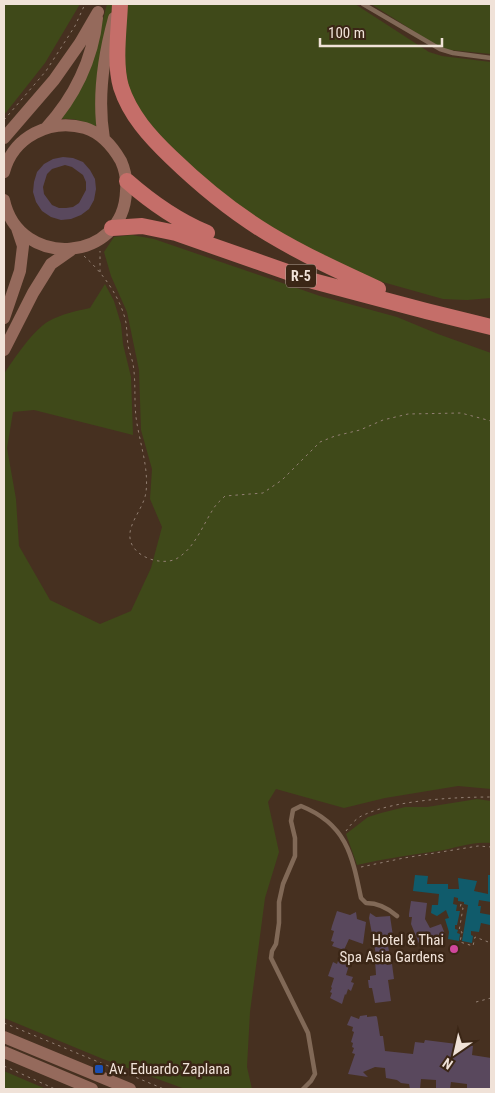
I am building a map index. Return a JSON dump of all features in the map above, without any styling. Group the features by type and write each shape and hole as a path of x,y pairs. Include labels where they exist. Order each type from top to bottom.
{"highway":[{"path":"119,4 118,72 121,88 137,120 150,136 213,195 250,222 306,254 378,289"},
{"path":"127,182 157,206 181,221 201,230 301,267 428,303 491,317"},
{"name":"R-5","path":"106,233 142,226 176,233 313,280 491,327"}],"main road":[{"path":"104,139 100,118 100,88 104,61 119,4"},
{"path":"46,128 68,101 82,75 96,32 99,8"},
{"path":"4,138 54,80 80,43 99,8"},
{"path":"4,172 13,151 27,137 46,128 66,125 86,129 104,139 115,151 123,166 127,182 126,198 121,214 106,233 87,246 74,249 51,248 32,241 17,228"},
{"path":"4,200 6,210 17,228 23,246 20,271 4,318"},
{"path":"4,350 33,293 51,264 74,249"},
{"path":"4,1037 130,1089"},
{"path":"4,1052 92,1089"}],"lane":[{"path":"363,4 440,49 453,53 491,58"},
{"path":"303,1089 315,1074 308,1033 271,958 272,950 276,944 279,902 283,884 295,856 295,838 291,821 293,810 301,806 316,812 342,836 354,868 361,898 366,903 375,903 389,909 397,916"}],"path":[{"path":"4,120 46,71 75,26 85,4"},
{"path":"100,273 106,233"},
{"path":"74,249 92,262 114,292 121,308 133,364 136,416 145,468 146,492 143,506 133,521 130,538 137,552 155,561 175,560 189,549 214,508 224,496 263,493 282,480 320,442 360,430 383,420 408,414 461,413 491,421"},
{"path":"342,836 353,822 365,814 399,804 491,797"},
{"path":"354,868 478,846 491,847"},
{"path":"461,904 460,908 463,908 460,942 473,946 475,937 491,943"},
{"path":"476,1002 491,998"},
{"path":"4,1023 164,1089"},
{"path":"4,1066 55,1089"}],"green space":[{"path":"4,4 80,4 45,63 4,115"},
{"path":"107,4 113,4 97,86 96,128 79,120 61,119 93,58"},
{"path":"128,4 355,4 429,52 442,56 491,62 491,298 443,299 379,281 315,255 230,202 148,127 126,86 122,44"},
{"path":"371,4 491,4 491,54 439,47"},
{"path":"132,235 154,239 320,296 397,317 491,353 491,789 458,786 385,798 344,808 276,789 268,802 279,852 265,898 250,1012 247,1067 252,1089 185,1089 103,1059 4,1018 4,374 24,345 43,325 59,316 90,308 105,284 114,301 121,324 123,344 131,377 133,435 34,410 13,412 7,448 16,499 19,546 50,600 100,624 131,611 151,568 162,527 150,499 152,469 141,430 139,370 127,312 111,276 104,252 114,237"},
{"path":"477,799 491,801 491,843 471,844 357,865 346,834 368,817 405,807 427,807"},
{"path":"4,1071 46,1089 4,1089"}],"water":[{"path":"415,875 428,876 427,884 448,884 448,889 459,889 458,878 477,881 474,891 488,894 488,875 491,875 491,902 479,900 478,906 481,906 480,913 491,915 490,925 481,923 479,932 471,931 473,936 472,943 462,941 468,905 454,897 453,904 457,905 456,911 460,911 457,925 455,925 455,929 458,930 457,933 460,934 459,941 448,939 449,932 445,919 449,918 446,910 437,916 431,913 432,905 438,905 439,894 413,891"}],"building":[{"path":"73,158 83,162 95,179 94,200 89,209 71,219 61,220 51,217 42,211 36,202 33,192 37,172 44,164 53,159","holes":["65,165 72,167 83,175 86,182 86,190 79,203 73,207 59,208 52,205 44,194 43,187 47,174 52,169"]},
{"path":"411,901 427,903 425,919 430,928 441,924 445,934 420,946 411,924 412,917 409,917"},
{"path":"337,911 350,915 356,912 357,919 366,922 363,944 349,939 344,950 332,946 334,942 331,941 334,931 331,930"},
{"path":"370,913 376,917 390,916 393,936 389,936 389,951 386,951 387,965 392,964 394,979 388,980 391,1001 375,1003 372,988 369,988 368,980 370,980 370,976 376,975 375,960 377,960 369,918"},
{"path":"339,958 350,962 346,975 353,977 351,982 354,983 351,991 348,989 345,994 342,1004 330,998 334,978 328,976 333,962 337,964"},
{"path":"367,1015 367,1017 377,1017 385,1051 413,1054 415,1042 424,1043 425,1040 473,1046 472,1055 491,1058 491,1089 467,1089 467,1084 451,1082 450,1089 436,1089 436,1080 421,1079 420,1089 410,1089 409,1084 386,1078 385,1068 375,1067 363,1072 368,1077 348,1074 355,1054 352,1053 354,1048 351,1042 354,1032 352,1031 353,1027 347,1025 351,1016 359,1019 360,1016"}],"place":[{"name":"Hotel & Thai Spa Asia Gardens","path":"454,949"},
{"name":"Av. Eduardo Zaplana","path":"99,1069"}]}
